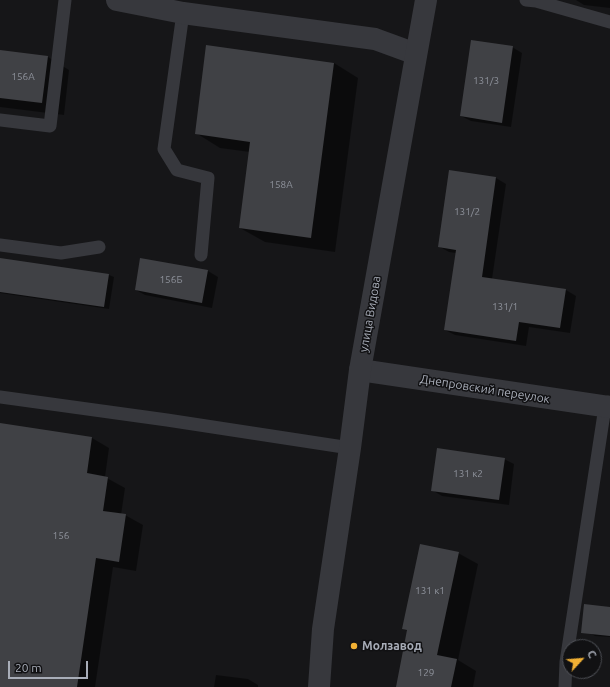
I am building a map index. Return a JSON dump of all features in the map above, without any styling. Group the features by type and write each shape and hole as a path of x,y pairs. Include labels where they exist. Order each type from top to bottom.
{"street":[{"path":"117,0 183,13 376,40 416,54"},
{"name":"улица Видова","path":"323,629 360,370 426,0"},
{"name":"Днепровский переулок","path":"360,370 608,404"},
{"path":"306,687 323,629"},
{"path":"319,687 323,629"}],"lane":[{"path":"0,120 50,126 65,0"},
{"path":"533,0 610,22"},
{"path":"183,13 164,149 177,170 208,178 201,255"},
{"path":"0,245 61,253 100,247"},
{"path":"0,397 174,421 350,448"},
{"path":"565,687 566,662 608,404"}],"building":[{"path":"471,40 513,46 502,123 460,116"},
{"path":"206,45 334,63 311,238 239,228 250,142 195,134"},
{"path":"0,50 48,56 42,103 0,98"},
{"path":"449,170 496,177 482,277 566,289 560,328 519,322 516,341 444,330 456,250 438,247"},
{"path":"0,258 109,274 104,307 0,292"},
{"path":"140,258 208,270 202,303 135,290"},
{"path":"0,423 92,437 87,473 108,477 103,511 126,514 119,562 96,558 77,687 0,687"},
{"path":"437,448 505,458 499,500 431,491"},
{"path":"420,544 459,552 437,655 457,659 451,687 396,687 407,630 402,629"},
{"path":"584,604 610,607 610,636 581,633"}],"place":[{"name":"Молзавод","path":"354,646"}]}
